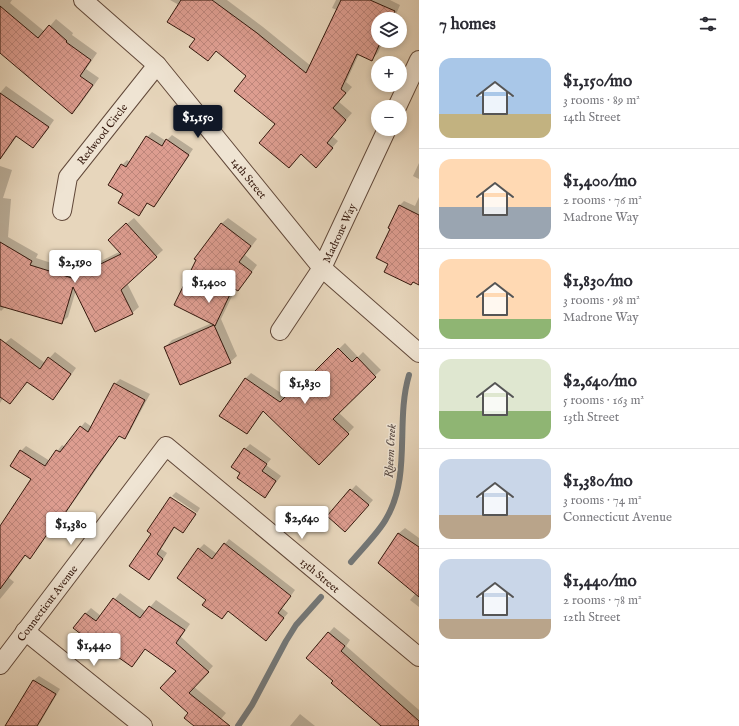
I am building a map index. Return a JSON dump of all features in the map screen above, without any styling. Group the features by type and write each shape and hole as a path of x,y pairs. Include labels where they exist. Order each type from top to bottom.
{"street":[{"name":"14th Street","path":"83,0 156,64 322,268 419,353"},
{"path":"400,100 419,60"},
{"name":"Redwood Circle","path":"62,211 68,177 156,64"},
{"name":"Madrone Way","path":"280,331 322,268 384,136"},
{"name":"Connecticut Avenue","path":"0,665 166,446"},
{"name":"13th Street","path":"166,446 419,657"},
{"path":"25,631 144,726"}],"building":[{"path":"181,0 212,0 257,33 306,73 341,0 370,0 395,11 371,12 371,48 378,48 374,56 371,56 371,61 357,54 341,89 346,93 333,108 346,120 327,143 333,148 316,168 301,154 289,168 259,143 275,124 234,91 246,76 216,51 208,61 189,47 195,39 167,22"},
{"path":"0,6 38,38 49,25 67,41 66,42 91,60 80,76 93,85 72,114 0,53"},
{"path":"0,93 49,127 33,148 16,136 0,159"},
{"path":"146,136 162,146 166,139 189,155 154,207 147,203 139,216 118,203 123,194 108,185 121,164 126,167"},
{"path":"399,205 419,215 419,285 413,282 411,285 384,272 388,264 376,258 390,229 388,228"},
{"path":"126,223 157,257 121,290 133,314 95,332 73,287 62,324 0,306 0,242 32,261 30,265 72,278 121,254 108,240"},
{"path":"221,223 251,246 239,262 252,272 238,291 233,288 215,326 174,305 196,260 194,259"},
{"path":"214,325 231,363 180,385 164,347"},
{"path":"0,339 40,369 48,357 71,374 53,400 27,382 10,404 0,397"},
{"path":"338,348 352,362 357,357 376,377 333,419 349,434 319,465 263,411 247,434 219,416 245,378 280,402 298,384 300,386"},
{"path":"114,383 145,400 125,439 119,436 61,519 62,520 52,536 48,533 30,559 25,555 0,589 0,526 31,479 10,466 20,450 45,466 56,450 60,452 80,426 88,432"},
{"path":"244,448 267,464 262,471 276,481 265,498 237,478 240,473 231,467"},
{"path":"350,489 369,505 345,532 327,516"},
{"path":"170,497 196,514 183,533 174,527 157,554 163,559 149,580 129,566 151,534 147,531"},
{"path":"398,533 419,547 419,597 378,563"},
{"path":"224,543 291,596 278,613 284,618 266,641 228,611 222,619 202,605 206,600 177,578 198,548 212,559"},
{"path":"113,598 140,618 149,606 185,630 176,643 209,672 189,693 230,726 194,726 184,718 188,713 160,688 176,671 145,649 132,667 108,650 106,653 73,628 85,613 96,621"},
{"path":"328,632 345,646 341,651 419,721 419,726 381,726 331,683 333,681 306,658"},
{"path":"33,680 56,694 37,726 5,726"}],"waterway":[{"name":"Rheem Creek","path":"351,562 383,524 394,502 399,485 403,411 409,375"},
{"name":"Rheem Creek","path":"238,726 252,705 296,625 321,597"}]}
